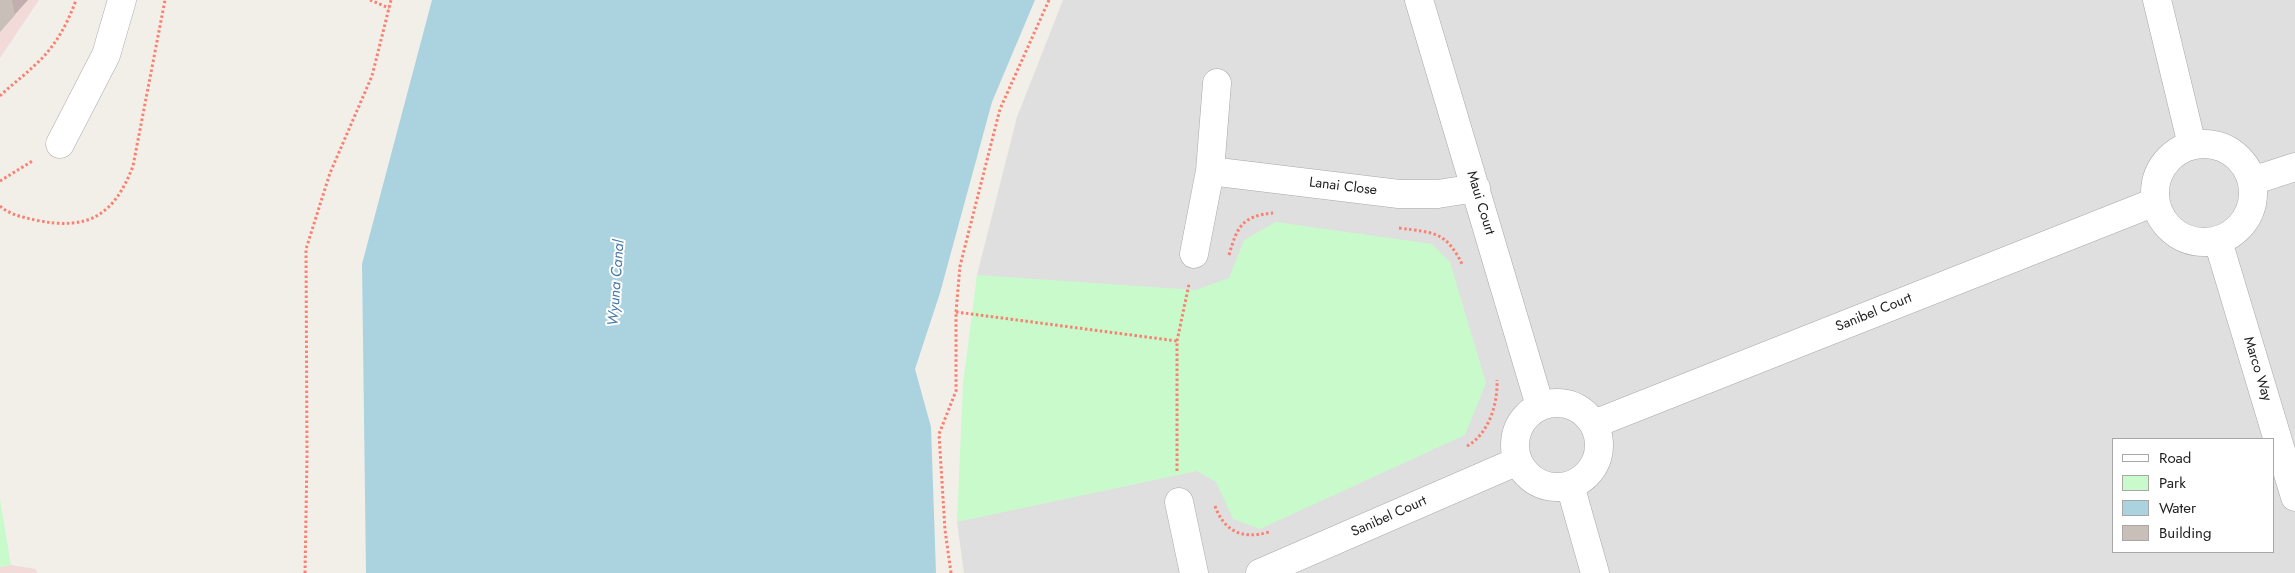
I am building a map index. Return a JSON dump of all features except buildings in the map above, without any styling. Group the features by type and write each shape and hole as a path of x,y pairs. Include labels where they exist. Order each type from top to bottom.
{"street":[{"path":"60,144 106,55 122,0"},
{"name":"Maui Court","path":"1419,0 1540,406"},
{"path":"2158,0 2192,145"},
{"path":"1194,254 1210,170 1217,83"},
{"path":"2207,144 2222,148 2236,156 2246,167 2252,181 2253,196 2250,211 2243,224 2232,234 2218,241 2202,243 2185,240 2171,231 2160,218 2155,202 2154,187 2159,173 2167,160 2178,151 2192,145 2207,144"},
{"path":"2252,181 2295,167"},
{"name":"Lanai Close","path":"1210,170 1399,194 1438,194 1476,188"},
{"name":"Sanibel Court","path":"1594,424 2155,202"},
{"name":"Marco Way","path":"2218,241 2295,497"},
{"path":"1564,403 1576,407 1594,424 1598,436 1596,460 1581,480 1570,485 1558,487 1545,485 1529,476 1518,461 1515,448 1516,436 1521,423 1529,413 1540,406 1564,403"},
{"name":"Sanibel Court","path":"1260,573 1518,461"},
{"path":"1570,485 1595,573"},
{"path":"1179,502 1194,573"}],"path":[{"path":"0,96 35,65 55,42 68,22 76,0"},
{"path":"0,206 11,214 58,225 87,220 101,213 116,200 124,189 133,166 165,0"},
{"path":"370,0 389,8"},
{"path":"306,573 306,249 330,173 372,76 391,0"},
{"path":"951,573 945,530 939,434 956,391 956,312 960,266 1000,109 1048,0"},
{"path":"0,181 60,144"},
{"path":"1227,262 1238,229 1248,218 1259,214 1274,213"},
{"path":"1392,227 1432,232 1445,239 1454,249 1467,275"},
{"path":"1179,502 1177,341 1194,254"},
{"path":"956,312 1177,341"},
{"path":"1462,449 1472,443 1489,420 1495,406 1498,389 1497,372"},
{"path":"1213,499 1220,520 1237,533 1256,536 1272,531"}],"shaded area":[{"path":"0,0 39,0 0,58"},
{"path":"1063,0 2295,0 2295,573 964,573 957,522 977,275 1017,117"},
{"path":"11,565 36,569 37,573 0,573 0,567"}],"green space":[{"path":"1276,222 1432,244 1450,262 1486,383 1465,435 1260,529 1233,519 1216,482 1197,471 957,522 963,384 977,275 1196,290 1229,278 1244,240"},
{"path":"0,499 11,565 0,567"}],"water":[{"name":"Wyuna Canal","path":"432,0 1035,0 992,102 940,293 915,369 931,427 936,573 366,573 362,264"}]}
